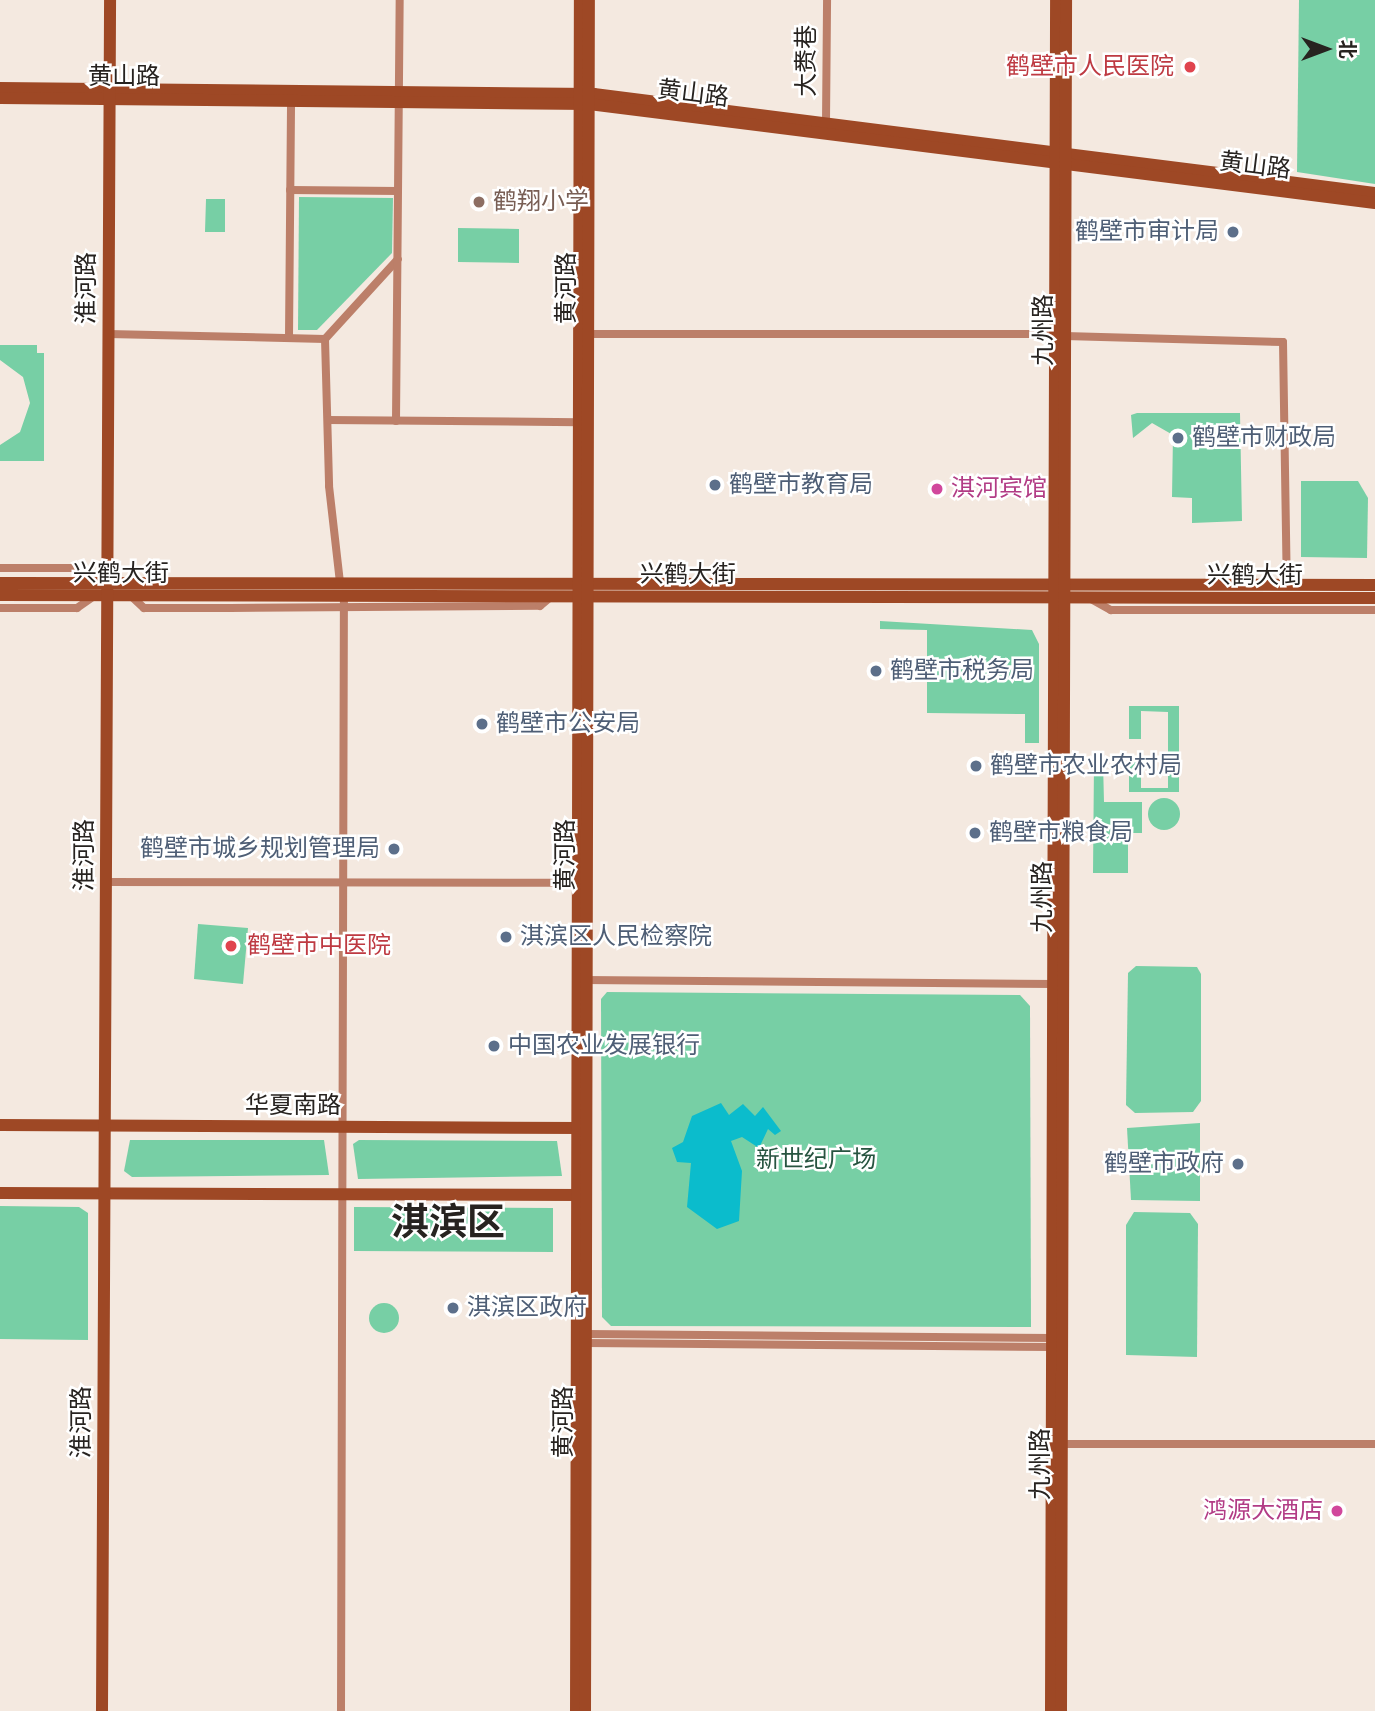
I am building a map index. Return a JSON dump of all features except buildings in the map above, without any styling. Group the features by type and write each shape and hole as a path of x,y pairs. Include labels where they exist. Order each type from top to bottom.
{"street":[{"name":"淮河路","path":"102,1711 106,882 100,589 108,334 110,0"},
{"path":"396,421 400,0"},
{"name":"黄河路","path":"580,0 585,99 588,334 578,883 582,980"},
{"name":"黄河路","path":"576,1711 582,1195 583,590 579,422 589,0"},
{"name":"大赉巷","path":"826,122 827,0"},
{"name":"九州路","path":"1056,0 1061,157"},
{"name":"九州路","path":"1061,1711 1060,335 1061,157 1066,0"},
{"name":"黄山路","path":"0,88 291,99 399,95"},
{"name":"黄山路","path":"0,98 109,93 585,99 826,122 1375,203"},
{"path":"289,337 291,99"},
{"name":"黄山路","path":"585,99 1375,193"},
{"path":"290,190 398,191"},
{"path":"341,1711 343,596 328,420 325,340 397,259"},
{"path":"108,334 325,340"},
{"path":"588,334 1060,335 1283,342 1287,585"},
{"path":"328,420 579,422"},
{"path":"0,568 74,568 100,589 77,608 0,608"},
{"name":"兴鹤大街","path":"0,583 100,589 343,596 583,590 1060,590 1375,585"},
{"name":"兴鹤大街","path":"0,595 100,589 130,595 552,596 583,590"},
{"name":"九州路","path":"1051,1711 1054,984 1060,590"},
{"name":"兴鹤大街","path":"1060,590 1085,596 1375,598"},
{"path":"1085,596 1111,610 1375,610"},
{"path":"106,882 578,883"},
{"path":"582,980 1054,984"},
{"name":"华夏南路","path":"0,1125 582,1128"},
{"path":"0,1192 582,1195"},
{"name":"黄河路","path":"582,1195 586,1338 585,1711"},
{"path":"586,1338 1053,1343"},
{"path":"1062,1444 1375,1444"}],"green space":[{"path":"1299,0 1375,0 1375,184 1297,172"},
{"path":"299,197 393,198 392,253 317,330 298,330"},
{"path":"206,199 225,199 225,232 205,232"},
{"path":"458,228 519,229 519,263 458,262"},
{"path":"0,345 37,345 37,353 44,353 44,461 0,461 0,445 20,432 30,403 23,377 0,360"},
{"path":"1240,413 1242,521 1192,523 1192,498 1172,497 1173,435 1152,423 1133,438 1131,415"},
{"path":"1301,481 1358,481 1368,498 1367,558 1301,557"},
{"path":"880,621 1032,630 1039,644 1039,743 1025,743 1025,714 927,713 927,630 880,629"},
{"path":"1129,706 1179,706 1179,792 1129,792 1129,759 1141,759 1141,788 1168,788 1168,712 1141,711 1141,739 1129,739"},
{"path":"1094,762 1103,762 1104,802 1142,802 1142,833 1128,833 1128,873 1093,873"},
{"path":"1164,798 1175,803 1180,814 1175,825 1164,830 1153,825 1148,814 1153,803"},
{"path":"198,924 248,928 243,984 194,979"},
{"path":"1136,966 1197,967 1201,974 1201,1101 1193,1112 1135,1113 1126,1105 1128,973"},
{"name":"新世纪广场","path":"607,992 1020,995 1030,1006 1031,1327 611,1326 602,1317 601,999"},
{"path":"1200,1123 1200,1201 1131,1200 1127,1128"},
{"path":"130,1140 324,1140 329,1175 132,1177 124,1171"},
{"path":"359,1140 557,1141 562,1176 358,1179 353,1144"},
{"path":"0,1206 79,1207 88,1213 88,1340 0,1339"},
{"path":"354,1207 553,1208 553,1252 354,1251"},
{"path":"1134,1212 1190,1213 1198,1224 1197,1357 1126,1355 1126,1225"},
{"path":"384,1303 395,1307 399,1318 395,1329 384,1333 373,1329 369,1318 373,1307"}],"water":[{"path":"721,1103 729,1115 743,1104 755,1116 763,1107 781,1131 775,1135 768,1129 759,1148 742,1137 731,1141 742,1171 739,1221 717,1229 687,1207 691,1163 677,1162 672,1148 683,1142 692,1116"}],"place":[{"name":"鹤壁市人民医院","path":"1190,67"},
{"name":"鹤翔小学","path":"479,202"},
{"name":"鹤壁市审计局","path":"1233,232"},
{"name":"鹤壁市财政局","path":"1178,438"},
{"name":"鹤壁市教育局","path":"715,485"},
{"name":"淇河宾馆","path":"937,489"},
{"name":"鹤壁市税务局","path":"876,671"},
{"name":"鹤壁市公安局","path":"482,724"},
{"name":"鹤壁市农业农村局","path":"976,766"},
{"name":"鹤壁市粮食局","path":"975,833"},
{"name":"鹤壁市城乡规划管理局","path":"394,849"},
{"name":"淇滨区人民检察院","path":"506,937"},
{"name":"鹤壁市中医院","path":"231,946"},
{"name":"中国农业发展银行","path":"494,1046"},
{"name":"鹤壁市政府","path":"1238,1164"},
{"name":"淇滨区政府","path":"453,1308"},
{"name":"鸿源大酒店","path":"1337,1511"}],"district":[{"name":"淇滨区","path":"448,1223"}]}
